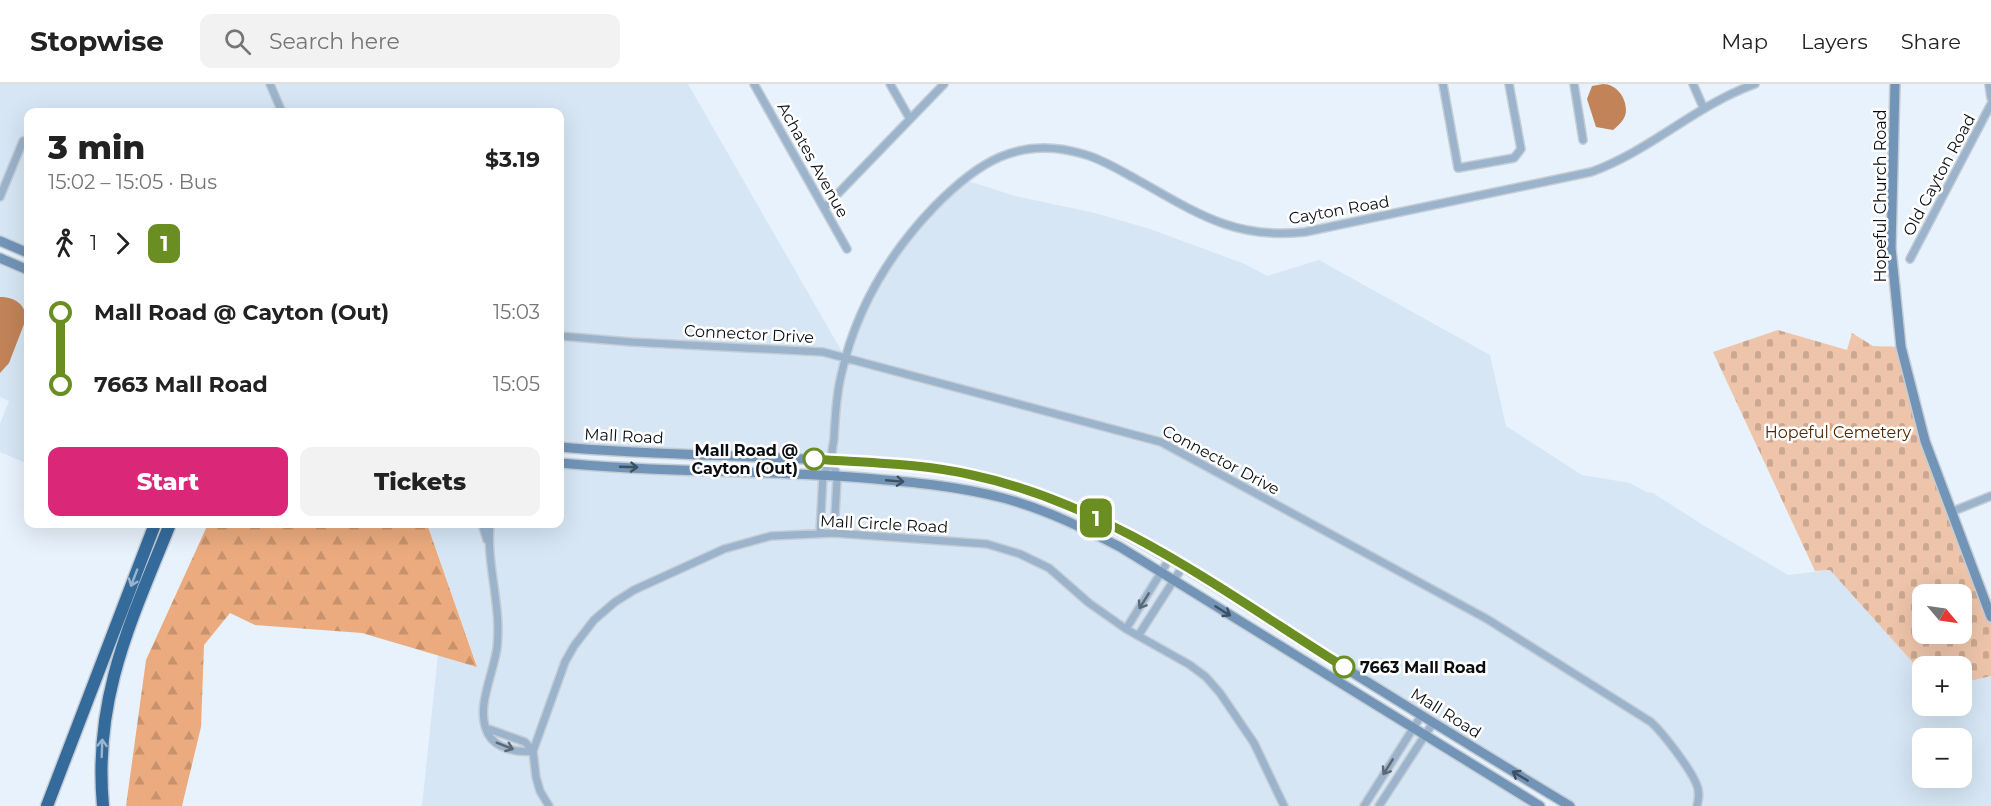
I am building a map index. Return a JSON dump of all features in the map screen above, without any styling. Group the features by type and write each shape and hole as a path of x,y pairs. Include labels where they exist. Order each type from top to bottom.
{"highway":[{"path":"47,806 153,528"},
{"path":"103,806 101,745 109,690 123,642 168,528"}],"main road":[{"name":"Hopeful Church Road","path":"1895,84 1891,248 1899,337 1918,418 1991,617"},
{"path":"0,241 24,251"},
{"path":"0,258 24,268"},
{"name":"Mall Road","path":"564,447 615,452 832,460 928,468 972,475 1010,485 1081,510 1170,558 1421,716 1570,806"},
{"name":"Mall Road","path":"564,463 823,475 916,482 1004,498 1077,525 1120,547 1540,806"}],"street":[{"path":"270,84 280,108"},
{"name":"Achates Avenue","path":"754,84 847,249"},
{"path":"890,84 910,119"},
{"path":"824,208 944,84"},
{"path":"1443,84 1458,168 1514,158 1518,154 1521,149 1509,84"},
{"path":"1574,84 1583,140"},
{"path":"1693,84 1704,109"},
{"name":"Cayton Road","path":"832,460 837,401 845,357 864,307 884,270 917,224 962,179 980,166 1007,154 1054,148 1085,154 1220,223 1253,232 1288,234 1591,172 1626,157 1704,109 1755,84"},
{"path":"1989,84 1991,98"},
{"name":"Old Cayton Road","path":"1910,259 1991,104"},
{"path":"0,197 24,141"},
{"name":"Connector Drive","path":"564,336 814,351 845,357 1161,442 1487,620 1651,722 1660,730 1696,783 1700,795 1697,806"},
{"path":"820,533 823,475 832,460"},
{"path":"832,460 837,476 834,533"},
{"path":"1951,512 1991,496"},
{"path":"483,528 488,543 497,610 498,637 483,717 486,728 525,742 533,751"},
{"path":"488,543 490,528"},
{"name":"Mall Circle Road","path":"549,806 540,791 533,751 565,663 574,646 594,620 634,590 724,549 771,536 820,533 987,544 1005,548 1049,568 1089,603 1126,629 1190,665 1206,677 1220,693 1254,743 1284,806"},
{"path":"1126,629 1170,558"},
{"path":"1138,636 1183,566"},
{"path":"1364,806 1421,716"},
{"path":"1379,806 1433,723"}],"shaded area":[{"path":"0,84 688,84 845,357 853,333 889,261 957,184 964,185 968,181 1015,196 1095,213 1150,229 1245,264 1267,276 1319,260 1490,355 1506,426 1582,475 1630,483 1646,492 1653,493 1788,575 1830,570 1912,662 1912,716 1972,716 1972,681 1991,676 1991,806 1570,806 1181,565 1033,492 913,467 564,447 564,108 24,108 24,251 0,241"},
{"path":"1603,84 1616,89 1626,105 1623,119 1613,130 1596,127 1587,99 1592,86"},
{"path":"0,258 24,268 24,462 0,452 0,424 9,401 0,397"},
{"path":"0,297 10,298 21,305 24,309 24,324 9,363 0,373"},
{"path":"564,463 961,489 1077,525 1540,806 422,806 438,654 477,666 428,528 564,528"}],"green space":[{"name":"Hopeful Cemetery","path":"1778,330 1847,350 1852,333 1873,346 1901,347 1911,394 1991,617 1991,676 1972,681 1972,656 1912,656 1912,662 1830,570 1815,571 1713,352"},
{"path":"206,528 428,528 477,667 362,633 255,625 230,613 204,645 201,727 182,806 126,806 146,660"}],"bus line":[{"name":"1","path":"814,459 928,468 972,475 1010,485 1081,510 1175,561 1344,667"}],"place":[{"name":"Mall Road @ Cayton (Out)","path":"814,459"},
{"name":"7663 Mall Road","path":"1344,667"}]}
